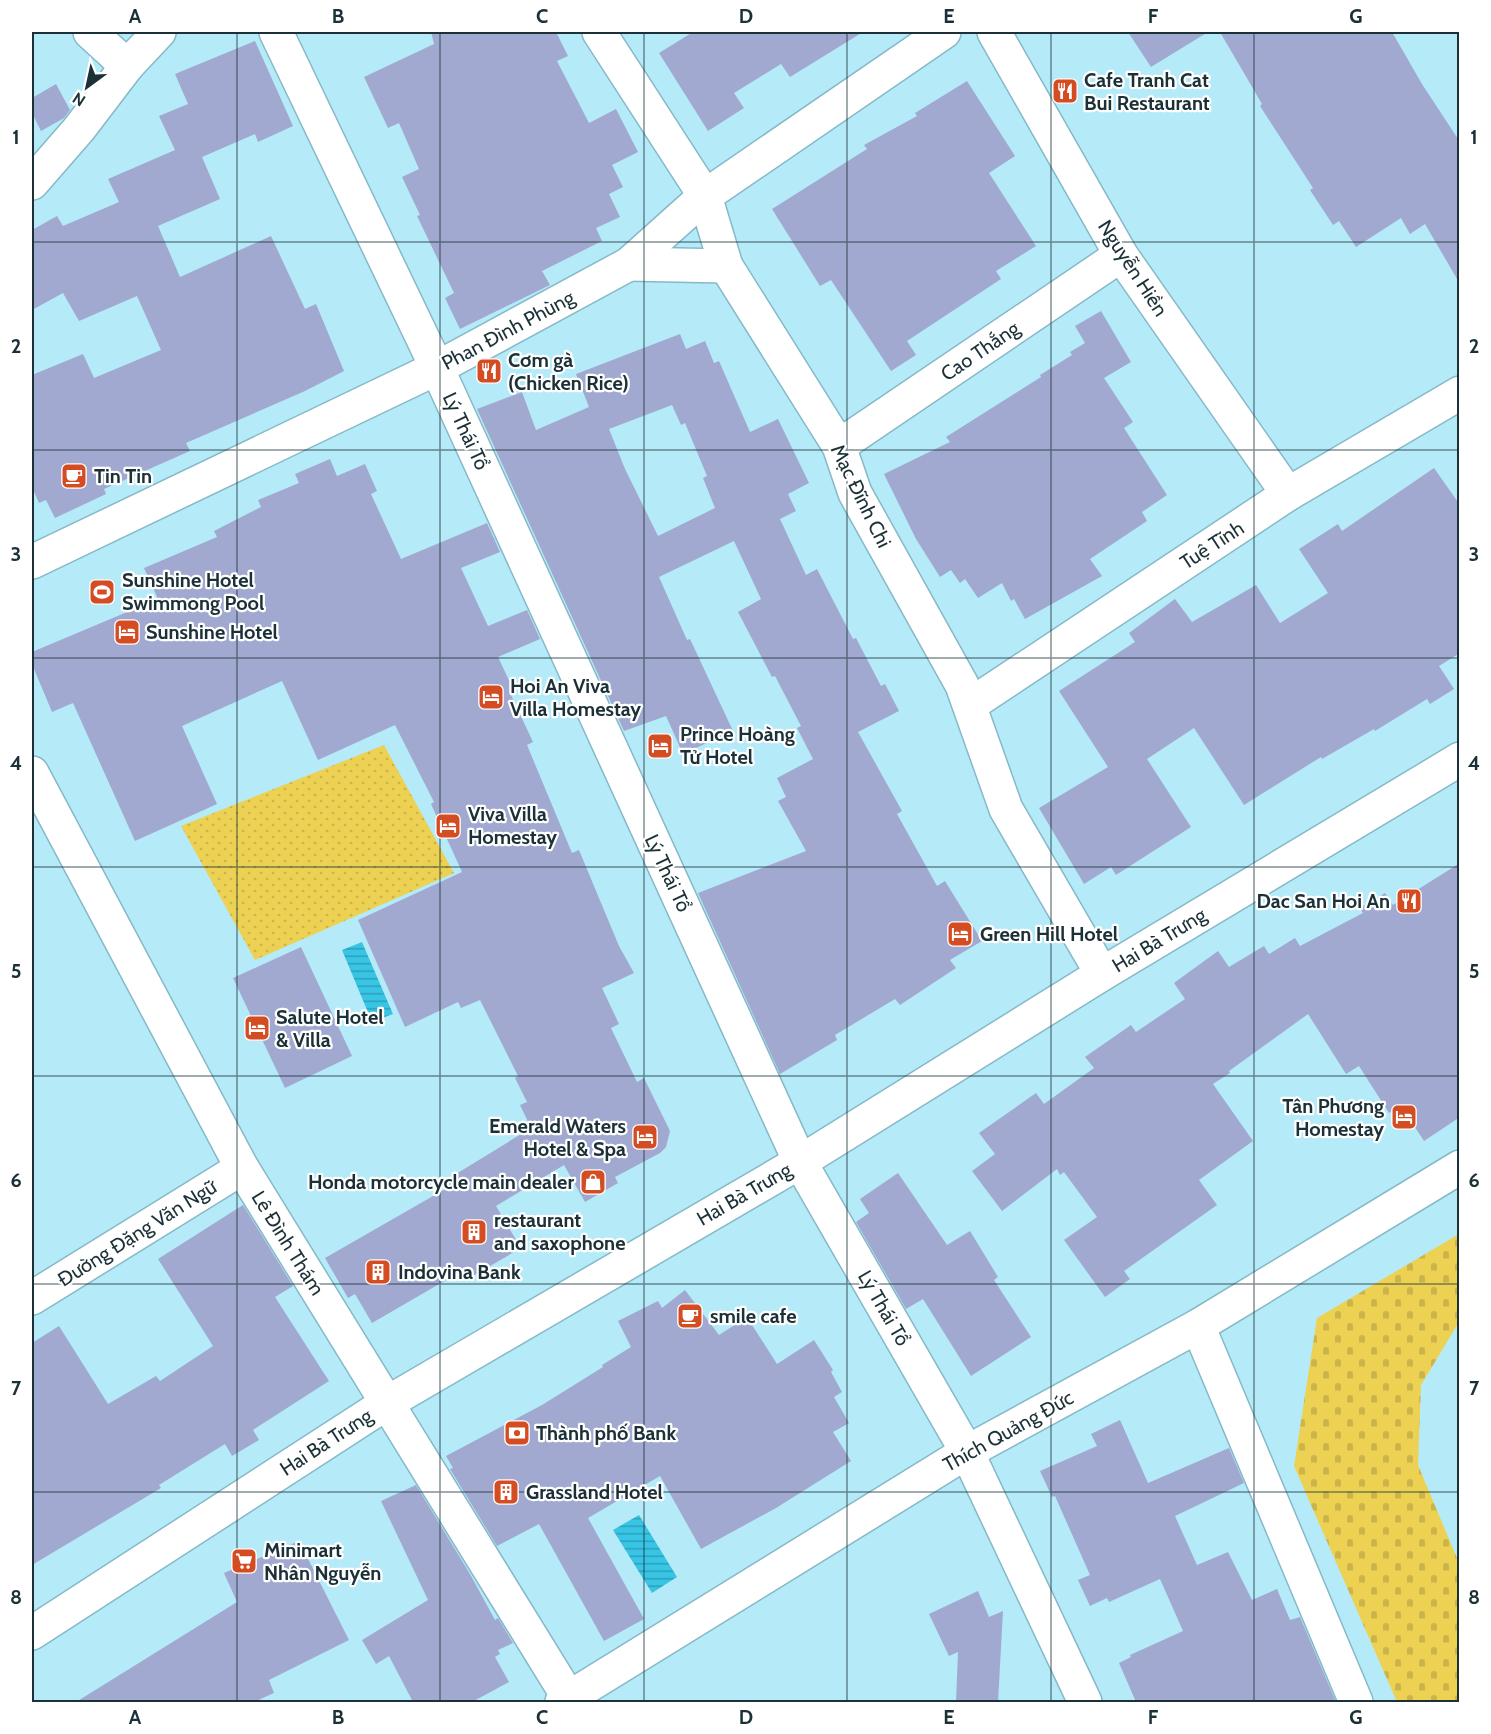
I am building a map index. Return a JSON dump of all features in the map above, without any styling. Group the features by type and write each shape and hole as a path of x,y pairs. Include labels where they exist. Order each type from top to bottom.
{"street":[{"path":"90,32 127,66"},
{"path":"32,183 79,129 127,66 159,32"},
{"name":"Lý Thái Tổ","path":"276,32 437,368 800,1162 967,1452 1085,1702"},
{"name":"Mạc Đĩnh Chi","path":"599,32 705,196 726,267 839,447 855,493 962,685 1006,809 1102,974"},
{"name":"Phan Đình Phùng","path":"32,562 437,368 629,264 705,196 944,32"},
{"name":"Nguyễn Hiền","path":"994,32 1122,255 1288,494"},
{"name":"Cao Thắng","path":"839,447 1122,255"},
{"path":"629,264 726,267"},
{"name":"Tuệ Tĩnh","path":"970,705 1288,494 1460,393"},
{"name":"Hai Bà Trưng","path":"32,1633 387,1403 800,1162 1102,974 1460,759"},
{"name":"Lê Đình Thám","path":"32,773 242,1168 387,1403 565,1700"},
{"name":"Thích Quảng Đức","path":"565,1700 967,1452 1198,1326 1460,1167"},
{"name":"Đường Đặng Văn Ngữ","path":"32,1298 242,1168"},
{"path":"1198,1326 1356,1702"}],"green space":[{"path":"384,745 454,873 255,960 181,826"},
{"path":"1459,1234 1459,1322 1421,1385 1418,1465 1459,1563 1459,1702 1397,1702 1294,1466 1317,1318"}],"water":[{"path":"362,942 393,1014 372,1022 342,950"},
{"path":"639,1515 677,1577 652,1593 613,1530"}],"building":[{"path":"431,32 556,32 568,56 557,61 589,123 616,109 638,152 612,165 623,187 609,194 620,217 596,228 602,241 542,271 550,285 460,329 445,298 454,293 417,216 420,215 402,177 419,169 399,123 388,128 364,77 434,44"},
{"path":"693,32 863,32 790,77 781,64 734,93 744,108 708,131 659,53"},
{"path":"1128,32 1208,32 1151,67"},
{"path":"1220,32 1392,32 1422,84 1460,142 1460,284 1425,224 1410,234 1401,218 1356,247 1339,221 1333,225 1310,190 1313,188 1260,106 1262,104"},
{"path":"255,41 293,126 258,142 255,134 202,157 220,199 158,226 180,277 271,236 305,309 316,304 344,371 305,391 186,443 190,451 104,489 106,494 55,518 46,500 39,503 32,487 32,375 83,354 94,378 161,350 137,296 79,321 63,293 32,310 32,230 57,216 63,226 119,202 108,179 175,150 159,116 188,104 175,74"},
{"path":"967,81 1015,156 989,173 1036,246 996,271 1001,279 907,341 916,355 891,371 831,280 820,286 772,209 867,149 864,145 917,116 915,113"},
{"path":"56,84 70,110 64,118 41,131 32,113 32,98"},
{"path":"1101,311 1131,362 1104,378 1133,422 1124,428 1167,495 1142,512 1147,521 1090,559 1102,576 1025,619 1014,599 1011,601 1002,583 978,598 965,579 960,583 951,570 940,577 916,539 884,474 950,442 946,437 1072,355 1070,352 1085,343 1075,326"},
{"path":"680,334 686,349 705,341 714,363 719,361 750,432 778,419 809,483 788,494 796,511 780,519 806,575 817,569 853,639 856,638 881,686 885,684 899,711 858,732 902,811 897,814 937,886 945,881 982,941 950,960 956,968 900,1005 895,999 835,1035 837,1040 780,1074 698,893 806,851 778,801 786,797 777,778 813,759 797,728 801,726 738,612 761,599 734,541 659,577 687,640 690,639 733,731 683,754 666,716 624,731 477,409 522,392 536,430 589,407 576,374","holes":["672,405 681,425 685,423 707,476 703,478 715,508 658,536 625,469 609,429"]},
{"path":"330,459 337,476 365,464 377,491 371,494 401,559 487,523 500,552 461,568 488,626 527,610 540,639 498,657 515,693 511,695 533,742 527,745 572,853 579,850 619,946 634,973 602,988 619,1024 611,1028 637,1082 644,1078 670,1131 666,1147 660,1153 615,1177 618,1183 585,1202 564,1165 496,1206 521,1248 466,1280 460,1272 372,1323 355,1294 348,1298 325,1258 447,1188 443,1182 531,1128 520,1105 527,1102 515,1078 518,1076 480,1000 461,1008 458,1002 405,1027 358,920 462,872 431,804 434,802 395,725 318,760 282,681 182,726 217,804 135,841 73,703 52,712 32,664 32,652 158,599 144,568 217,537 214,531 261,507 258,500 299,483 295,474"},
{"path":"1434,468 1460,505 1460,653 1439,666 1454,689 1430,704 1427,699 1375,731 1374,729 1322,759 1321,757 1244,805 1194,728 1147,759 1191,827 1116,875 1111,867 1084,884 1039,808 1108,767 1059,691 1135,642 1129,633 1175,599 1192,622 1256,585 1280,623 1328,593 1299,549 1338,524 1342,531"},
{"path":"1460,863 1460,1117 1424,1141 1401,1106 1389,1113 1359,1066 1346,1074 1308,1014 1213,1084 1253,1141 1199,1180 1217,1205 1124,1271 1130,1279 1105,1297 1064,1240 1097,1217 1064,1172 1060,1175 1057,1169 1002,1211 972,1171 995,1154 979,1133 1036,1093 1044,1104 1094,1068 1085,1057 1131,1025 1136,1032 1185,999 1174,983 1218,951 1229,967 1264,946 1269,954 1295,938 1300,946 1363,913 1360,908 1385,893 1393,905"},
{"path":"301,947 352,1056 285,1088 233,978"},
{"path":"898,1173 947,1245 970,1231 998,1277 994,1280 1031,1337 971,1376 923,1299 906,1309 856,1222 869,1213 860,1199"},
{"path":"243,1205 293,1286 275,1297 329,1381 253,1430 259,1440 232,1456 225,1444 159,1485 161,1488 32,1565 32,1343 59,1326 108,1404 156,1376 160,1381 213,1346 158,1259"},
{"path":"685,1290 719,1335 747,1317 777,1364 814,1340 833,1370 831,1372 842,1392 834,1397 849,1423 833,1432 851,1461 776,1508 701,1549 660,1476 588,1518 644,1619 604,1641 539,1524 497,1546 450,1469 453,1468 446,1456 542,1405 603,1367 602,1365 631,1347 618,1321 658,1301 662,1308"},
{"path":"1120,1420 1148,1483 1229,1448 1244,1483 1175,1516 1197,1565 1228,1552 1252,1600 1277,1589 1290,1620 1300,1617 1336,1702 1136,1702 1119,1663 1131,1657 1130,1655 1183,1631 1160,1579 1109,1602 1107,1598 1090,1606 1078,1580 1090,1575 1055,1496 1052,1497 1040,1471 1097,1446 1091,1434"},
{"path":"416,1485 495,1620 498,1618 513,1643 498,1650 500,1654 495,1657 509,1682 472,1702 413,1702 389,1656 376,1664 362,1640 428,1600 381,1501"},
{"path":"299,1541 349,1640 269,1680 274,1693 254,1702 76,1702 237,1602 224,1573"},
{"path":"978,1591 989,1617 1003,1611 998,1702 956,1702 958,1652 949,1656 929,1614"}],"place":[{"name":"Cafe Tranh Cat Bui Restaurant","path":"1065,91"},
{"name":"Cơm gà (Chicken Rice)","path":"489,371"},
{"name":"Tin Tin","path":"74,476"},
{"name":"Sunshine Hotel Swimmong Pool","path":"102,592"},
{"name":"Sunshine Hotel","path":"127,632"},
{"name":"Hoi An Viva Villa Homestay","path":"491,697"},
{"name":"Prince Hoàng Tử Hotel","path":"660,746"},
{"name":"Viva Villa Homestay","path":"448,826"},
{"name":"Dac San Hoi An","path":"1409,901"},
{"name":"Green Hill Hotel","path":"960,934"},
{"name":"Salute Hotel & Villa","path":"257,1028"},
{"name":"Tân Phương Homestay","path":"1404,1117"},
{"name":"Emerald Waters Hotel & Spa","path":"645,1137"},
{"name":"Honda motorcycle main dealer","path":"593,1182"},
{"name":"restaurant and saxophone","path":"474,1232"},
{"name":"Indovina Bank","path":"378,1272"},
{"name":"smile cafe","path":"690,1316"},
{"name":"Thành phố Bank","path":"517,1433"},
{"name":"Grassland Hotel","path":"506,1492"},
{"name":"Minimart Nhân Nguyễn","path":"244,1561"}]}
